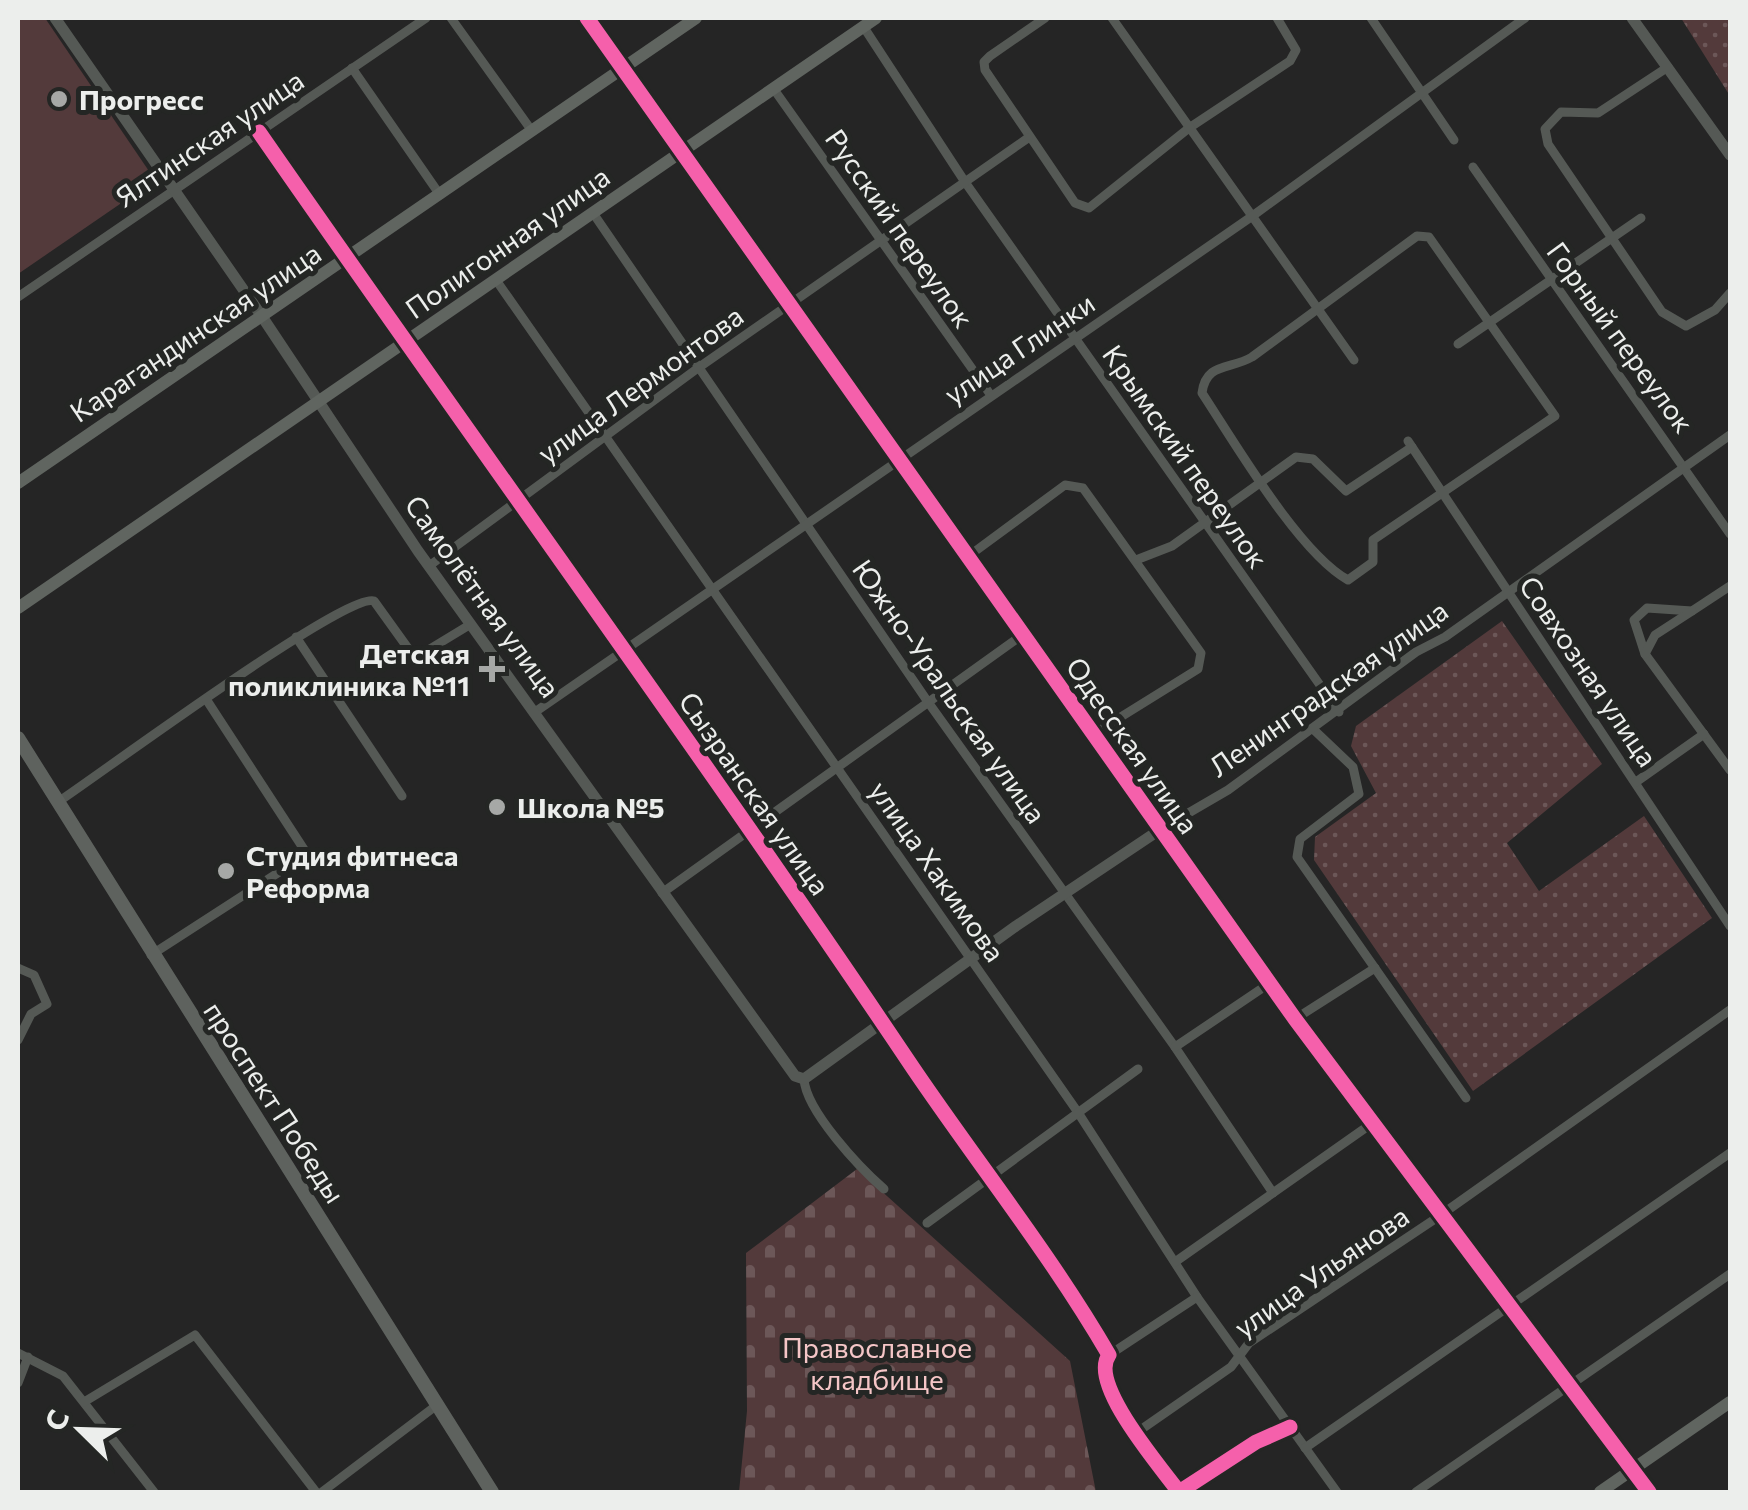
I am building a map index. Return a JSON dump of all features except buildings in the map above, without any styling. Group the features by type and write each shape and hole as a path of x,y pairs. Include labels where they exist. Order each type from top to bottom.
{"main road":[{"name":"Карагандинская улица","path":"18,483 696,18"},
{"name":"Полигонная улица","path":"18,608 876,18"},
{"name":"проспект Победы","path":"18,738 492,1492"},
{"path":"1600,1492 1730,1402"}],"street":[{"name":"Самолётная улица","path":"54,18 263,318 429,566 767,1043 788,1070 804,1080 808,1095 858,1166 884,1189"},
{"name":"Ялтинская улица","path":"18,297 426,18"},
{"path":"451,18 532,131"},
{"name":"Одесская улица","path":"588,18 1295,1019 1438,1217 1649,1492"},
{"path":"1045,18 984,62 1028,138 1075,203 1089,208 1189,128 1290,61 1296,50 1276,18"},
{"path":"1112,18 1354,360"},
{"path":"1371,18 1454,140"},
{"name":"улица Глинки","path":"535,712 1250,218 1525,18"},
{"path":"1632,18 1730,155"},
{"name":"Крымский переулок","path":"863,26 965,182 1339,712"},
{"path":"1668,67 1598,113 1561,112 1545,129 1548,144 1662,312 1674,322 1686,326 1715,310 1730,294"},
{"path":"352,68 440,195"},
{"name":"Русский переулок","path":"773,88 990,394"},
{"name":"Сызранская улица","path":"259,132 626,650 986,1177 1071,1289 1110,1354 1103,1364 1104,1375 1136,1433 1178,1492"},
{"name":"улица Лермонтова","path":"429,566 698,368 1028,138"},
{"name":"Горный переулок","path":"1473,167 1730,534"},
{"name":"Южно-Уральская улица","path":"593,213 928,702 1175,1048 1273,1193"},
{"path":"1458,344 1642,218"},
{"path":"1424,235 1490,322 1555,416 1374,540 1373,562 1348,580 1328,569 1202,394 1203,382 1210,372 1242,363 1424,235"},
{"name":"улица Хакимова","path":"496,280 973,961 1198,1297 1337,1492"},
{"name":"Ленинградская улица","path":"804,1080 973,961 1016,926 1313,730 1730,436"},
{"name":"Совхозная улица","path":"1261,480 1296,457 1313,459 1346,492 1410,444 1730,926"},
{"path":"1136,560 1172,546 1261,480"},
{"path":"970,555 1066,484 1084,488 1199,648 1198,669 1095,733"},
{"path":"1645,654 1655,635 1730,586"},
{"path":"58,802 296,638 369,598 415,658 471,624"},
{"path":"1692,611 1648,608 1634,620 1634,633 1645,654 1730,770"},
{"path":"662,893 1025,633"},
{"path":"296,638 402,796"},
{"path":"151,954 307,854 206,699"},
{"path":"1313,730 1352,767 1359,794 1300,839 1296,857 1466,1098"},
{"path":"1636,782 1704,734"},
{"path":"18,968 34,975 48,1004 31,1014 18,1040"},
{"path":"1295,1019 1375,968"},
{"path":"1175,1048 1270,983"},
{"name":"улица Ульянова","path":"1136,1433 1231,1368 1249,1343 1438,1217 1730,1010"},
{"path":"927,1224 1138,1068"},
{"path":"1175,1262 1371,1124"},
{"path":"1305,1448 1730,1153"},
{"path":"1416,1492 1730,1274"},
{"path":"1110,1354 1198,1297"},
{"path":"84,1402 196,1335 203,1339 319,1492 437,1405"},
{"path":"18,1352 63,1376 154,1492"},
{"path":"18,1383 28,1357"},
{"path":"1178,1492 1256,1442 1290,1427"}],"green space":[{"name":"Прогресс","path":"18,18 45,18 155,180 18,274"},
{"path":"1681,18 1730,18 1730,96"},
{"path":"1502,621 1602,764 1507,843 1539,891 1644,816 1712,918 1473,1091 1314,860 1315,837 1376,793 1351,746 1356,726"},
{"name":"Православное кладбище","path":"857,1169 1070,1361 1096,1492 739,1492 747,1411 746,1253"}],"cycle path":[{"path":"587,18 1295,1019 1649,1492"},
{"path":"259,132 1063,1281 1109,1355 1105,1368 1117,1404 1179,1492 1256,1442 1290,1427"}],"place":[{"name":"Прогресс","path":"59,99"},
{"name":"Детская поликлиника №11","path":"492,669"},
{"name":"Школа №5","path":"497,807"},
{"name":"Студия фитнеса Реформа","path":"226,871"}]}
